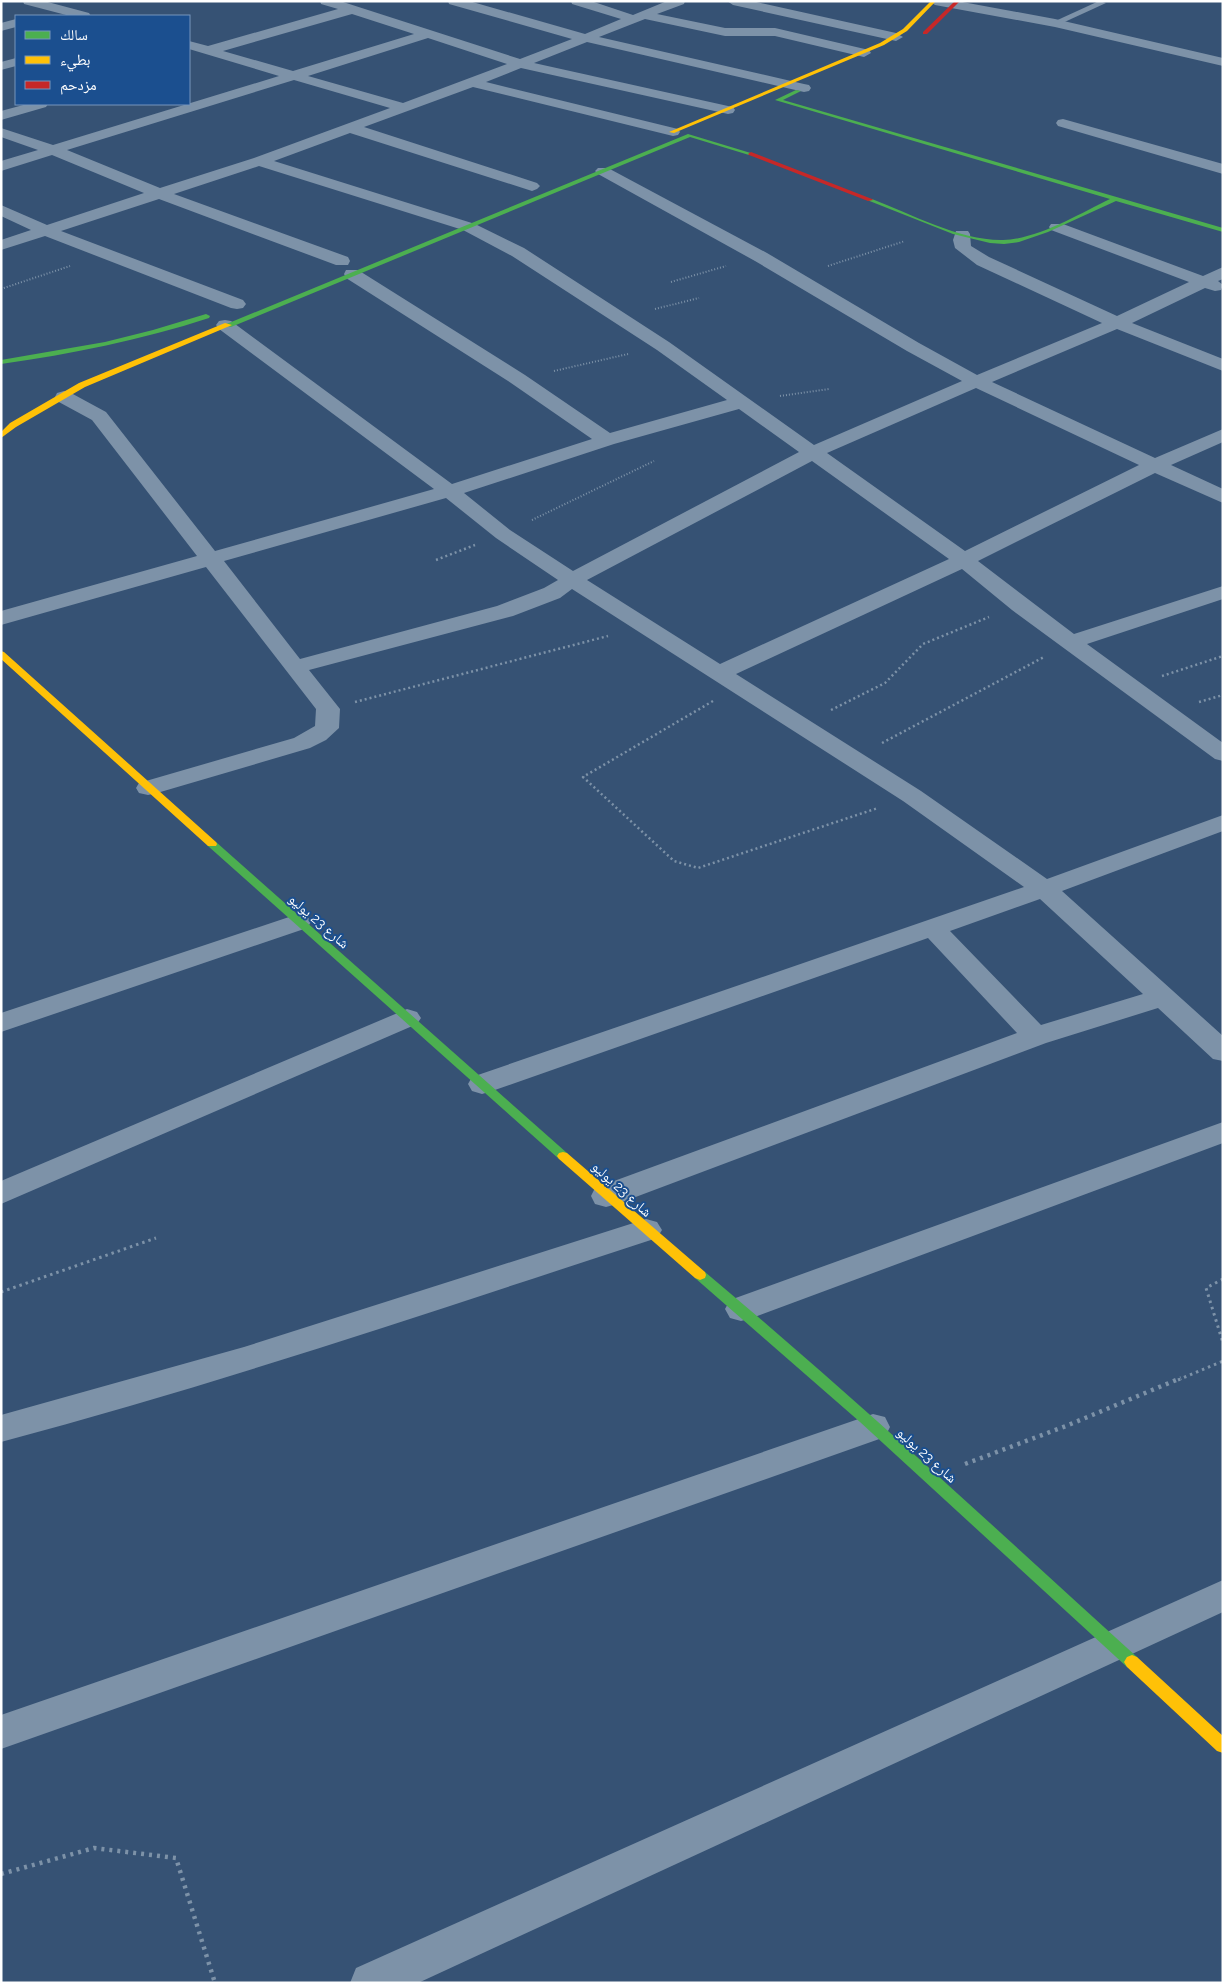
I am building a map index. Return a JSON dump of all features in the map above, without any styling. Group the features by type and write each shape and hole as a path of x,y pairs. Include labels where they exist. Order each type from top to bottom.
{"street":[{"path":"29,1 80,15"},
{"path":"326,1 425,35 520,64 728,110"},
{"path":"454,1 584,38 804,88"},
{"path":"577,1 638,17 725,32 775,32 867,60"},
{"path":"733,1 896,37"},
{"path":"598,167 673,132 787,84 867,60 896,37 934,1 957,2 1223,62"},
{"path":"1,245 259,162 472,83 638,17 669,2"},
{"path":"916,40 957,2"},
{"path":"190,57 350,10"},
{"path":"46,15 62,11"},
{"path":"1,27 15,23"},
{"path":"1,166 425,35"},
{"path":"190,45 404,108"},
{"path":"1,66 15,62"},
{"path":"1,436 13,426 64,397 82,384 225,325 348,264 452,221 690,135 830,78"},
{"path":"472,83 673,132"},
{"path":"778,100 1223,230"},
{"path":"1,116 38,105"},
{"path":"1063,123 1223,169"},
{"path":"351,128 536,184"},
{"path":"1,132 53,150 160,194 348,264 607,440"},
{"path":"690,135 733,147 944,228 984,241 1006,242 1029,237 1057,227 1117,198"},
{"path":"259,162 452,221 518,252 663,346 964,560 1020,605 1223,754"},
{"path":"598,167 761,257 975,381 1223,497"},
{"path":"515,192 536,184"},
{"path":"1,210 47,231 241,302"},
{"path":"1057,227 1223,289"},
{"path":"962,234 961,244 969,253 1117,323 1223,366"},
{"path":"324,269 348,264"},
{"path":"295,667 505,611 552,593 572,580 812,453 975,381 1117,323 1223,272"},
{"path":"1,362 47,356 138,336 200,318 241,302"},
{"path":"225,325 449,491 503,534 572,580 912,796 1044,889 1223,1052"},
{"path":"47,356 59,356 77,366 82,384"},
{"path":"64,397 99,416 328,709 327,728 318,736 302,743 148,788"},
{"path":"1,618 449,491 607,440 741,402"},
{"path":"719,673 964,560 1155,465 1223,435"},
{"path":"1071,642 1218,599"},
{"name":"شارع 23 يوليو","path":"1,654 148,788 606,1196 741,1309 929,1477 1223,1746"},
{"path":"482,1084 1044,889 1223,822"},
{"path":"1,1023 298,922"},
{"path":"932,927 1036,1036"},
{"path":"606,1196 1036,1036 1164,997"},
{"path":"1,1192 407,1018"},
{"path":"741,1309 1223,1132"},
{"path":"1,1429 70,1412 216,1369 646,1230"},
{"path":"1,1732 873,1428"},
{"path":"374,1982 1223,1595"}],"lane":[{"path":"1055,23 1102,3"}],"path":[{"path":"795,278 944,228"},
{"path":"1,289 108,253"},
{"path":"671,282 761,257"},
{"path":"620,318 699,298"},
{"path":"518,379 663,346"},
{"path":"741,402 829,389"},
{"path":"436,560 503,534 654,461"},
{"path":"801,725 884,683 923,644 1020,605"},
{"path":"328,709 644,626"},
{"path":"852,759 1071,642"},
{"path":"1130,686 1223,656"},
{"path":"740,686 583,777 674,861 698,868 912,796"},
{"path":"1,1292 156,1238"},
{"path":"1223,1279 1206,1288 1223,1343"},
{"path":"929,1477 1066,1426 1223,1361"},
{"path":"1,1874 94,1848 176,1858 215,1983"}],"traffic: fast":[{"path":"798,91 778,100 1223,230"},
{"path":"228,325 690,135 751,154"},
{"path":"870,200 955,233 973,238 1004,242 1046,231 1117,198"},
{"path":"1,362 105,344 206,316"},
{"path":"212,844 563,1156"},
{"path":"700,1275 918,1466 1132,1662"}],"traffic: slow":[{"path":"672,132 882,44 905,30 934,1"},
{"path":"1,436 13,425 82,385 228,325"},
{"path":"1,654 212,844"},
{"path":"563,1156 700,1275"},
{"path":"1132,1662 1223,1746"}],"traffic: jam":[{"path":"925,33 958,1"},
{"path":"751,154 870,200"}]}
